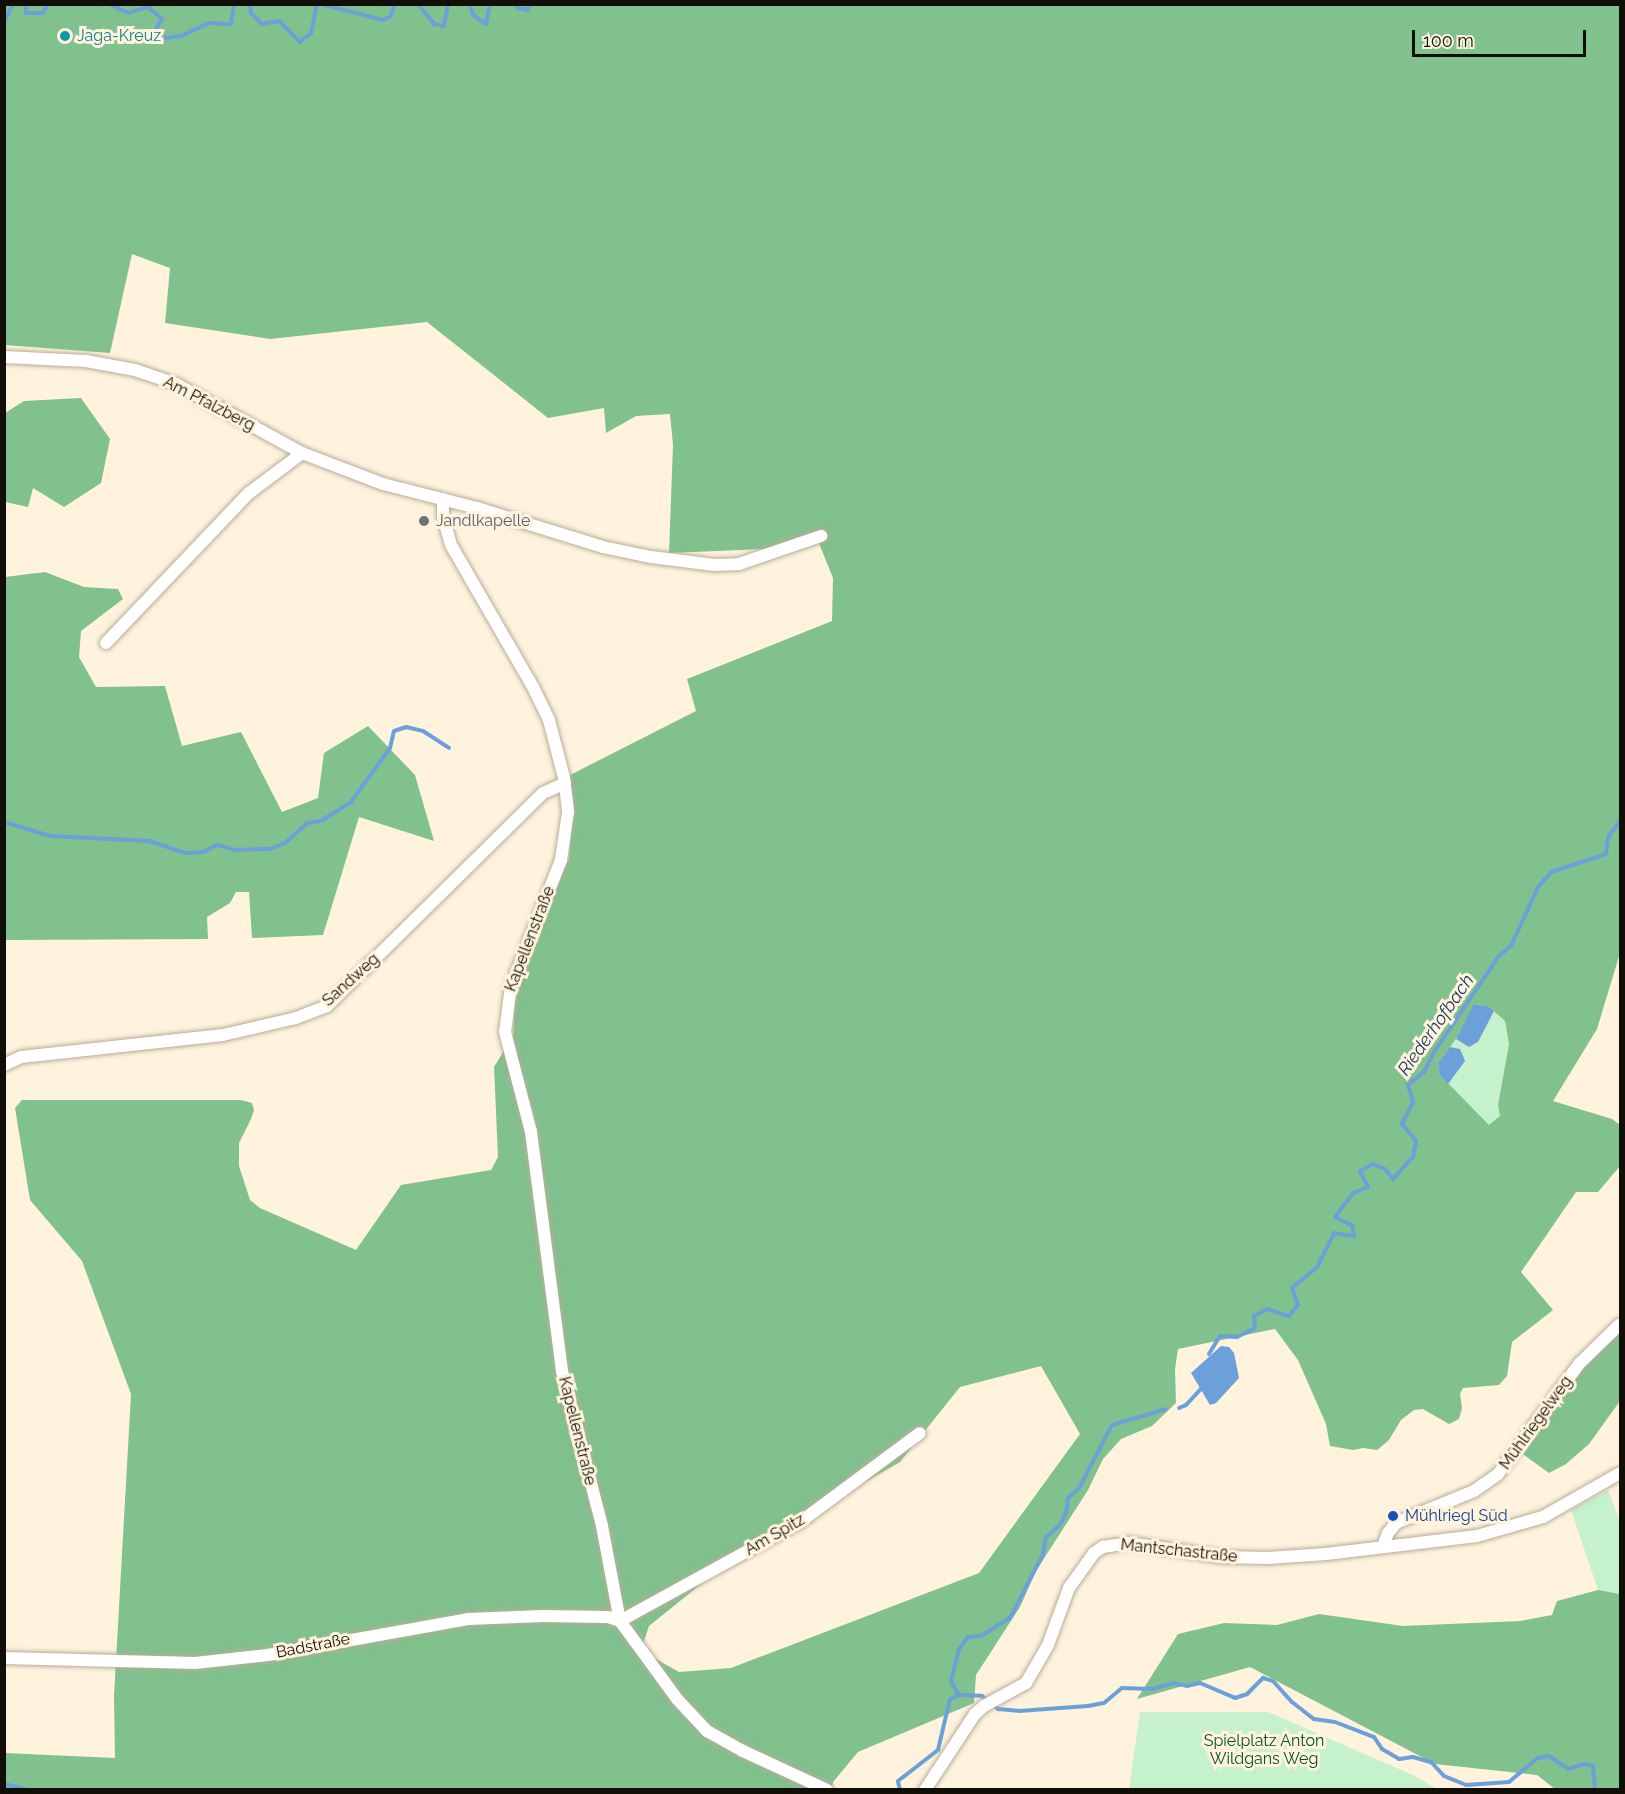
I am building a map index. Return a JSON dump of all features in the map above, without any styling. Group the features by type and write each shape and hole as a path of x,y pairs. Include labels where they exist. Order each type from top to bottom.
{"street":[{"name":"Am Pfalzberg","path":"4,357 86,361 135,370 176,384 302,453 383,484 443,500"},
{"path":"106,643 249,493 302,453"},
{"path":"443,500 603,547 651,558 697,564 729,565 752,561 821,536"},
{"name":"Kapellenstraße","path":"443,500 443,517 451,545 533,687 549,720 565,783 568,812 561,860 511,986 505,1032 531,1132 562,1371 602,1526 620,1621 677,1699 707,1731 743,1751 827,1790"},
{"name":"Sandweg","path":"4,1065 21,1057 223,1035 296,1018 327,1006 543,793 565,783"},
{"name":"Mühlriegelweg","path":"1383,1546 1388,1533 1396,1523 1474,1491 1498,1474 1579,1364 1620,1324"},
{"name":"Am Spitz","path":"620,1621 800,1522 920,1433"},
{"name":"Mantschastraße","path":"925,1790 963,1729 984,1706 1026,1683 1040,1663 1070,1588 1095,1553 1103,1547 1128,1543 1223,1557 1268,1558 1326,1554 1477,1536 1528,1523 1558,1510 1620,1473"},
{"name":"Badstraße","path":"4,1658 195,1663 268,1654 468,1619 543,1616 608,1617 620,1621"}],"green space":[{"path":"5,5 1620,5 1620,953 1597,1029 1553,1101 1612,1119 1620,1125 1620,1166 1598,1192 1576,1192 1521,1272 1553,1310 1512,1342 1507,1376 1499,1385 1463,1388 1460,1394 1462,1408 1459,1419 1449,1424 1423,1409 1414,1410 1401,1420 1389,1440 1377,1450 1363,1448 1353,1450 1330,1446 1326,1424 1298,1360 1275,1329 1178,1349 1175,1369 1176,1403 1152,1426 1121,1439 1103,1459 1088,1490 1036,1571 1020,1607 976,1675 974,1703 858,1752 833,1782 832,1789 5,1789 5,1753 115,1758 114,1696 131,1394 82,1261 30,1200 15,1108 22,1100 241,1100 252,1103 254,1110 239,1143 239,1166 250,1200 260,1208 356,1250 401,1185 491,1170 498,1157 494,1067 507,1046 513,1043 515,990 569,858 573,805 570,775 696,711 687,679 832,621 833,578 816,536 766,549 669,553 673,445 670,414 636,416 606,433 604,408 548,418 427,322 270,339 165,323 170,268 132,254 110,353 5,345","holes":["1475,1004 1488,1006 1505,1021 1509,1044 1498,1105 1500,1116 1489,1125 1440,1075 1438,1063 1456,1039","1041,1366 1080,1434 979,1573 731,1668 679,1672 654,1658 643,1644 649,1626 737,1555 900,1462 960,1387"]},
{"path":"81,398 110,439 101,483 64,507 33,488 28,507 5,502 5,413 24,401"},
{"path":"45,572 84,587 118,589 123,599 81,631 79,657 96,687 165,686 182,746 241,732 282,812 318,798 324,753 368,726 415,775 434,841 359,817 323,935 252,938 249,892 236,892 230,903 207,917 208,939 5,940 5,577"},
{"path":"1474,1004 1488,1006 1505,1021 1509,1043 1498,1105 1500,1116 1489,1126 1440,1075 1438,1063 1456,1039"},
{"path":"1620,1329 1620,1401 1589,1444 1566,1464 1549,1473 1520,1452 1582,1367"},
{"path":"1608,1490 1620,1522 1620,1594 1598,1590 1571,1510"},
{"path":"1598,1590 1620,1594 1620,1789 1555,1789 1537,1775 1435,1764 1250,1667 1137,1699 1178,1634 1224,1623 1277,1625 1319,1614 1403,1626 1520,1621 1552,1615 1557,1601"},
{"name":"Spielplatz Anton Wildgans Weg","path":"1140,1712 1268,1712 1415,1776 1437,1789 1129,1789"}],"water":[{"path":"1474,1004 1488,1006 1494,1011 1478,1042 1469,1047 1456,1039"},
{"path":"1450,1047 1460,1049 1465,1061 1448,1084 1440,1075 1438,1063"},
{"path":"1221,1346 1229,1347 1234,1353 1239,1378 1216,1403 1210,1405 1191,1373"}],"waterway":[{"path":"4,22 13,4"},
{"path":"26,4 26,13 43,13 48,4"},
{"path":"109,4 128,13 148,7 162,19 149,40 181,36 209,23 231,24 234,4"},
{"path":"250,4 251,13 262,24 279,21 300,42 311,33 317,4"},
{"path":"321,4 383,20 391,16 394,4"},
{"path":"418,4 434,24 444,26 448,4"},
{"path":"470,4 473,15 486,24 490,4"},
{"path":"517,4 517,8 528,10 530,4"},
{"path":"4,822 50,836 149,841 186,853 203,852 217,845 236,850 270,849 285,843 307,823 321,821 351,802 390,748 394,731 406,727 423,731 449,748"},
{"name":"Riederhofbach","path":"1209,1354 1220,1336 1237,1337 1255,1328 1254,1316 1267,1309 1289,1316 1298,1305 1292,1288 1317,1267 1334,1233 1354,1236 1352,1225 1335,1217 1353,1193 1368,1187 1360,1171 1373,1164 1385,1169 1393,1179 1413,1157 1416,1141 1402,1124 1413,1102 1408,1085 1424,1072 1434,1052 1499,956 1511,946 1538,887 1551,872 1606,854 1608,837 1620,821"},
{"name":"Riederhofbach","path":"1179,1408 1186,1405 1201,1389"},
{"name":"Riederhofbach","path":"959,1695 951,1681 959,1649 968,1637 981,1636 1010,1618 1043,1554 1046,1537 1060,1525 1066,1513 1068,1498 1079,1488 1112,1425 1166,1409"},
{"path":"900,1790 898,1781 938,1750 950,1699 959,1695 982,1696 998,1709 1019,1711 1088,1706 1104,1703 1122,1688 1152,1689 1174,1683 1187,1686 1200,1683 1235,1698 1247,1694 1263,1678 1273,1681 1292,1702 1314,1719 1335,1722 1374,1737 1382,1749 1399,1759 1413,1757 1431,1762 1444,1776 1466,1785 1509,1782 1538,1758 1549,1756 1568,1769 1583,1764 1593,1766 1595,1790"},
{"path":"4,1784 28,1790"}],"place":[{"name":"Jaga-Kreuz","path":"65,36"},
{"name":"Jandlkapelle","path":"424,521"},
{"name":"Mühlriegl Süd","path":"1393,1516"}]}
